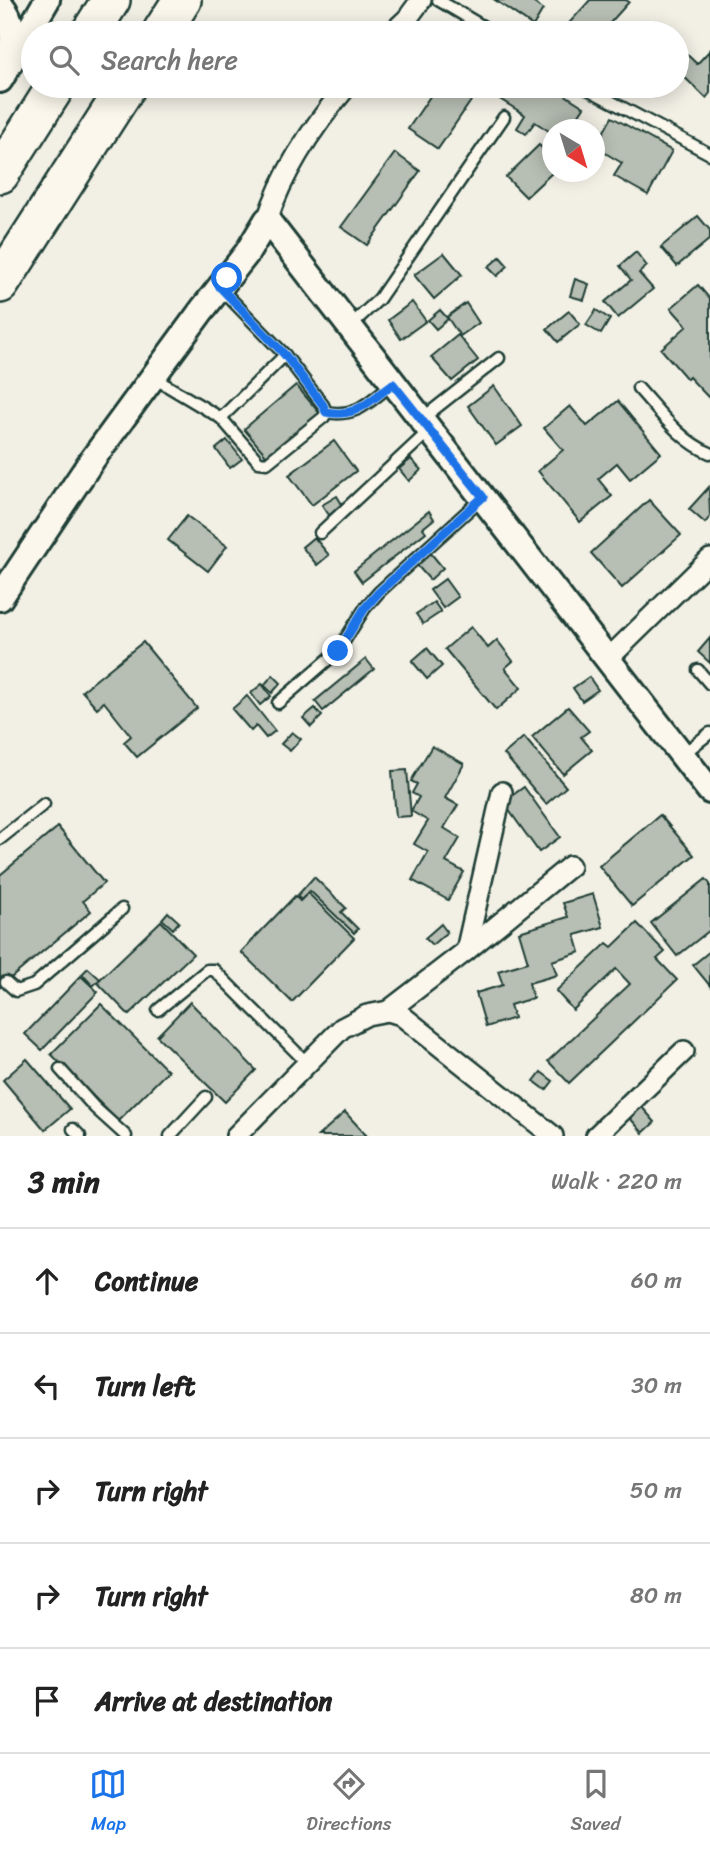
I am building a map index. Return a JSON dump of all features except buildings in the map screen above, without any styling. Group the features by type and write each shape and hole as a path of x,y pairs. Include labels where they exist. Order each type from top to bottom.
{"highway":[{"path":"98,21 111,0"},
{"path":"169,21 182,0"},
{"path":"0,174 48,98"},
{"path":"0,284 119,98"}],"street":[{"path":"35,21 47,0"},
{"path":"405,21 421,0"},
{"path":"0,4 12,29 12,47 4,74"},
{"path":"4,74 21,45"},
{"path":"0,598 92,460 247,253 267,220 276,192 290,166 336,98"},
{"path":"267,220 610,658 710,791"},
{"path":"610,658 710,559"},
{"path":"466,951 502,792"},
{"path":"388,1012 570,866"},
{"path":"236,1136 342,1028 367,1015 388,1012 401,1015 553,1136"},
{"path":"596,1136 684,1051"}],"lane":[{"path":"438,0 474,21"},
{"path":"605,98 710,154"},
{"path":"349,327 379,299 504,117"},
{"path":"153,377 221,418 259,463 267,463 324,418 326,412 323,405 285,355 220,287"},
{"path":"221,418 285,355"},
{"path":"320,533 425,425 499,358"},
{"path":"326,412 342,415 354,412 393,384"},
{"path":"638,388 670,423 710,453"},
{"path":"278,704 338,651 365,608 379,592 483,497"},
{"path":"698,670 710,684"},
{"path":"682,754 710,733"},
{"path":"0,839 44,804"},
{"path":"6,982 16,991 34,985 122,909"},
{"path":"158,1010 207,970 214,970 307,1063"},
{"path":"60,1069 95,1108 126,1136"},
{"path":"170,1136 205,1097"}],"route":[{"path":"227,278 220,287 285,355 326,412 342,415 354,412 393,384 483,497 379,592 365,608 338,651"}]}
